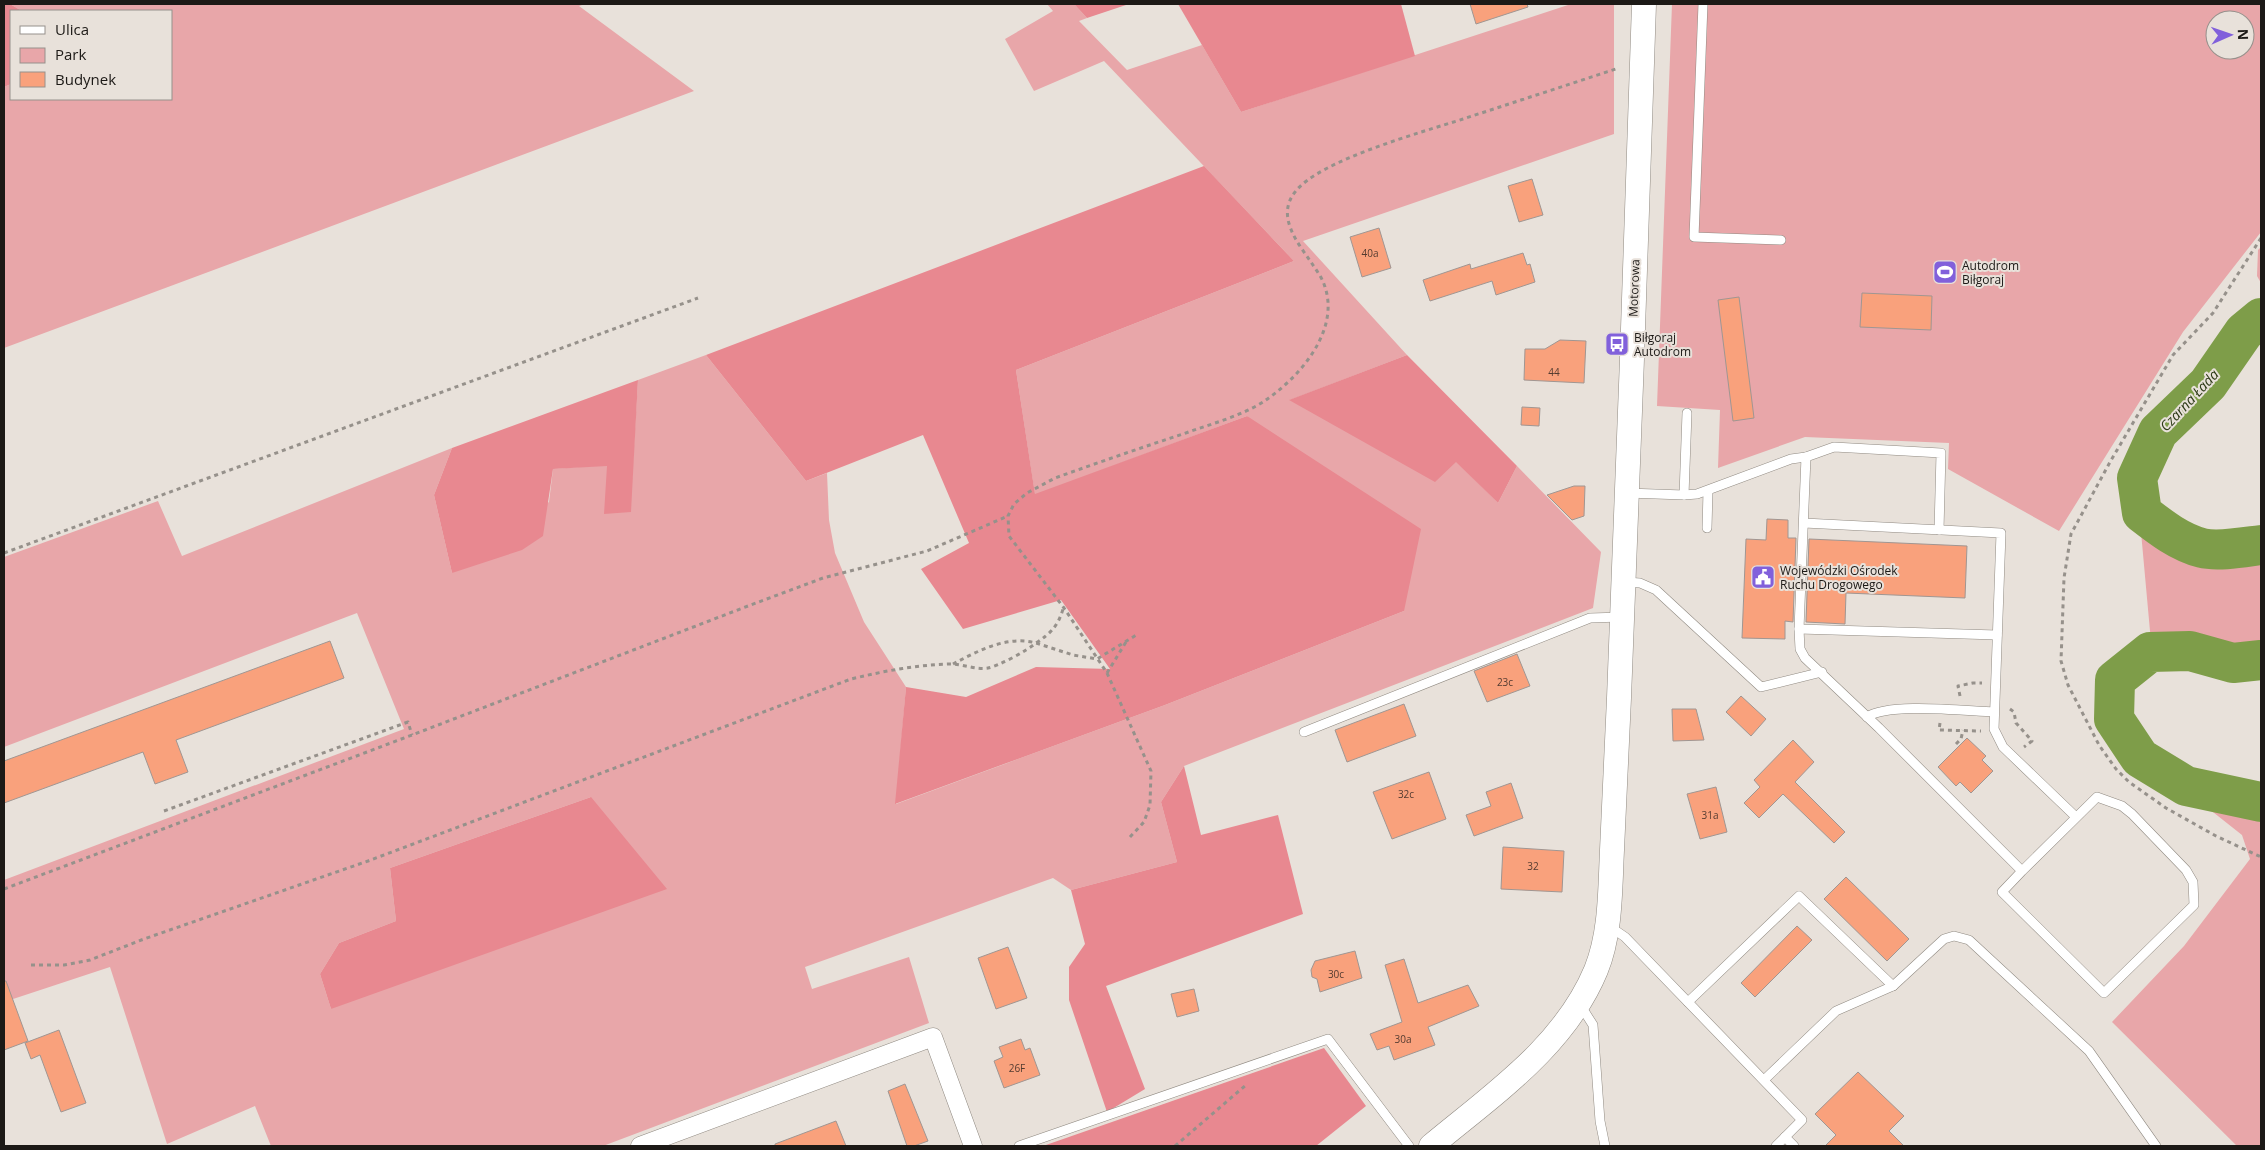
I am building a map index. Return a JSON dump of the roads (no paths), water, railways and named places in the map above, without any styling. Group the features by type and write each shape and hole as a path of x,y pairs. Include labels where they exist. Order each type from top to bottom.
{"street":[{"name":"Motorowa","path":"1431,1146 1538,1054 1579,1003 1596,969 1607,924 1624,577 1644,4"},
{"path":"640,1146 933,1037 973,1146"}],"lane":[{"path":"1703,4 1694,237 1780,240"},
{"path":"1684,495 1688,413"},
{"path":"1627,493 1684,495 1708,491 1791,459 1806,457 1834,447 1941,453 1939,530"},
{"path":"1806,457 1799,629 1800,649 1805,658 1822,672 2022,871"},
{"path":"1707,528 1708,491"},
{"path":"1804,523 2001,533 1994,730 2003,747 2076,817"},
{"path":"1624,577 1656,590 1761,687 1822,672"},
{"path":"1304,732 1590,618 1622,616"},
{"path":"1799,629 1997,635"},
{"path":"1867,717 1874,712 1895,709 1994,712"},
{"path":"2096,796 2122,806 2179,863 2194,882 2194,905 2104,993 2002,892 2076,817 2096,796"},
{"path":"1688,1002 1799,896 1893,986"},
{"path":"1607,924 1625,937 1802,1120 1776,1146"},
{"path":"1764,1080 1836,1012 1893,986 1944,939 1954,936 1969,940 2089,1051 2156,1146"},
{"path":"1579,1003 1593,1025 1600,1121 1605,1146"},
{"path":"1019,1146 1328,1039 1409,1146"},
{"path":"1785,1137 1794,1146"}],"waterway":[{"name":"Czarna Łada","path":"2261,318 2244,332 2208,384 2158,432 2137,478 2142,513 2178,538 2202,548 2216,550 2261,545"},
{"name":"Czarna Łada","path":"2261,660 2233,663 2190,651 2150,652 2115,680 2114,719 2140,758 2186,786 2261,802"}],"place":[{"name":"Autodrom Biłgoraj","path":"1945,272"},
{"name":"Biłgoraj Autodrom","path":"1617,344"},
{"name":"Wojewódzki Ośrodek Ruchu Drogowego","path":"1763,577"}]}
